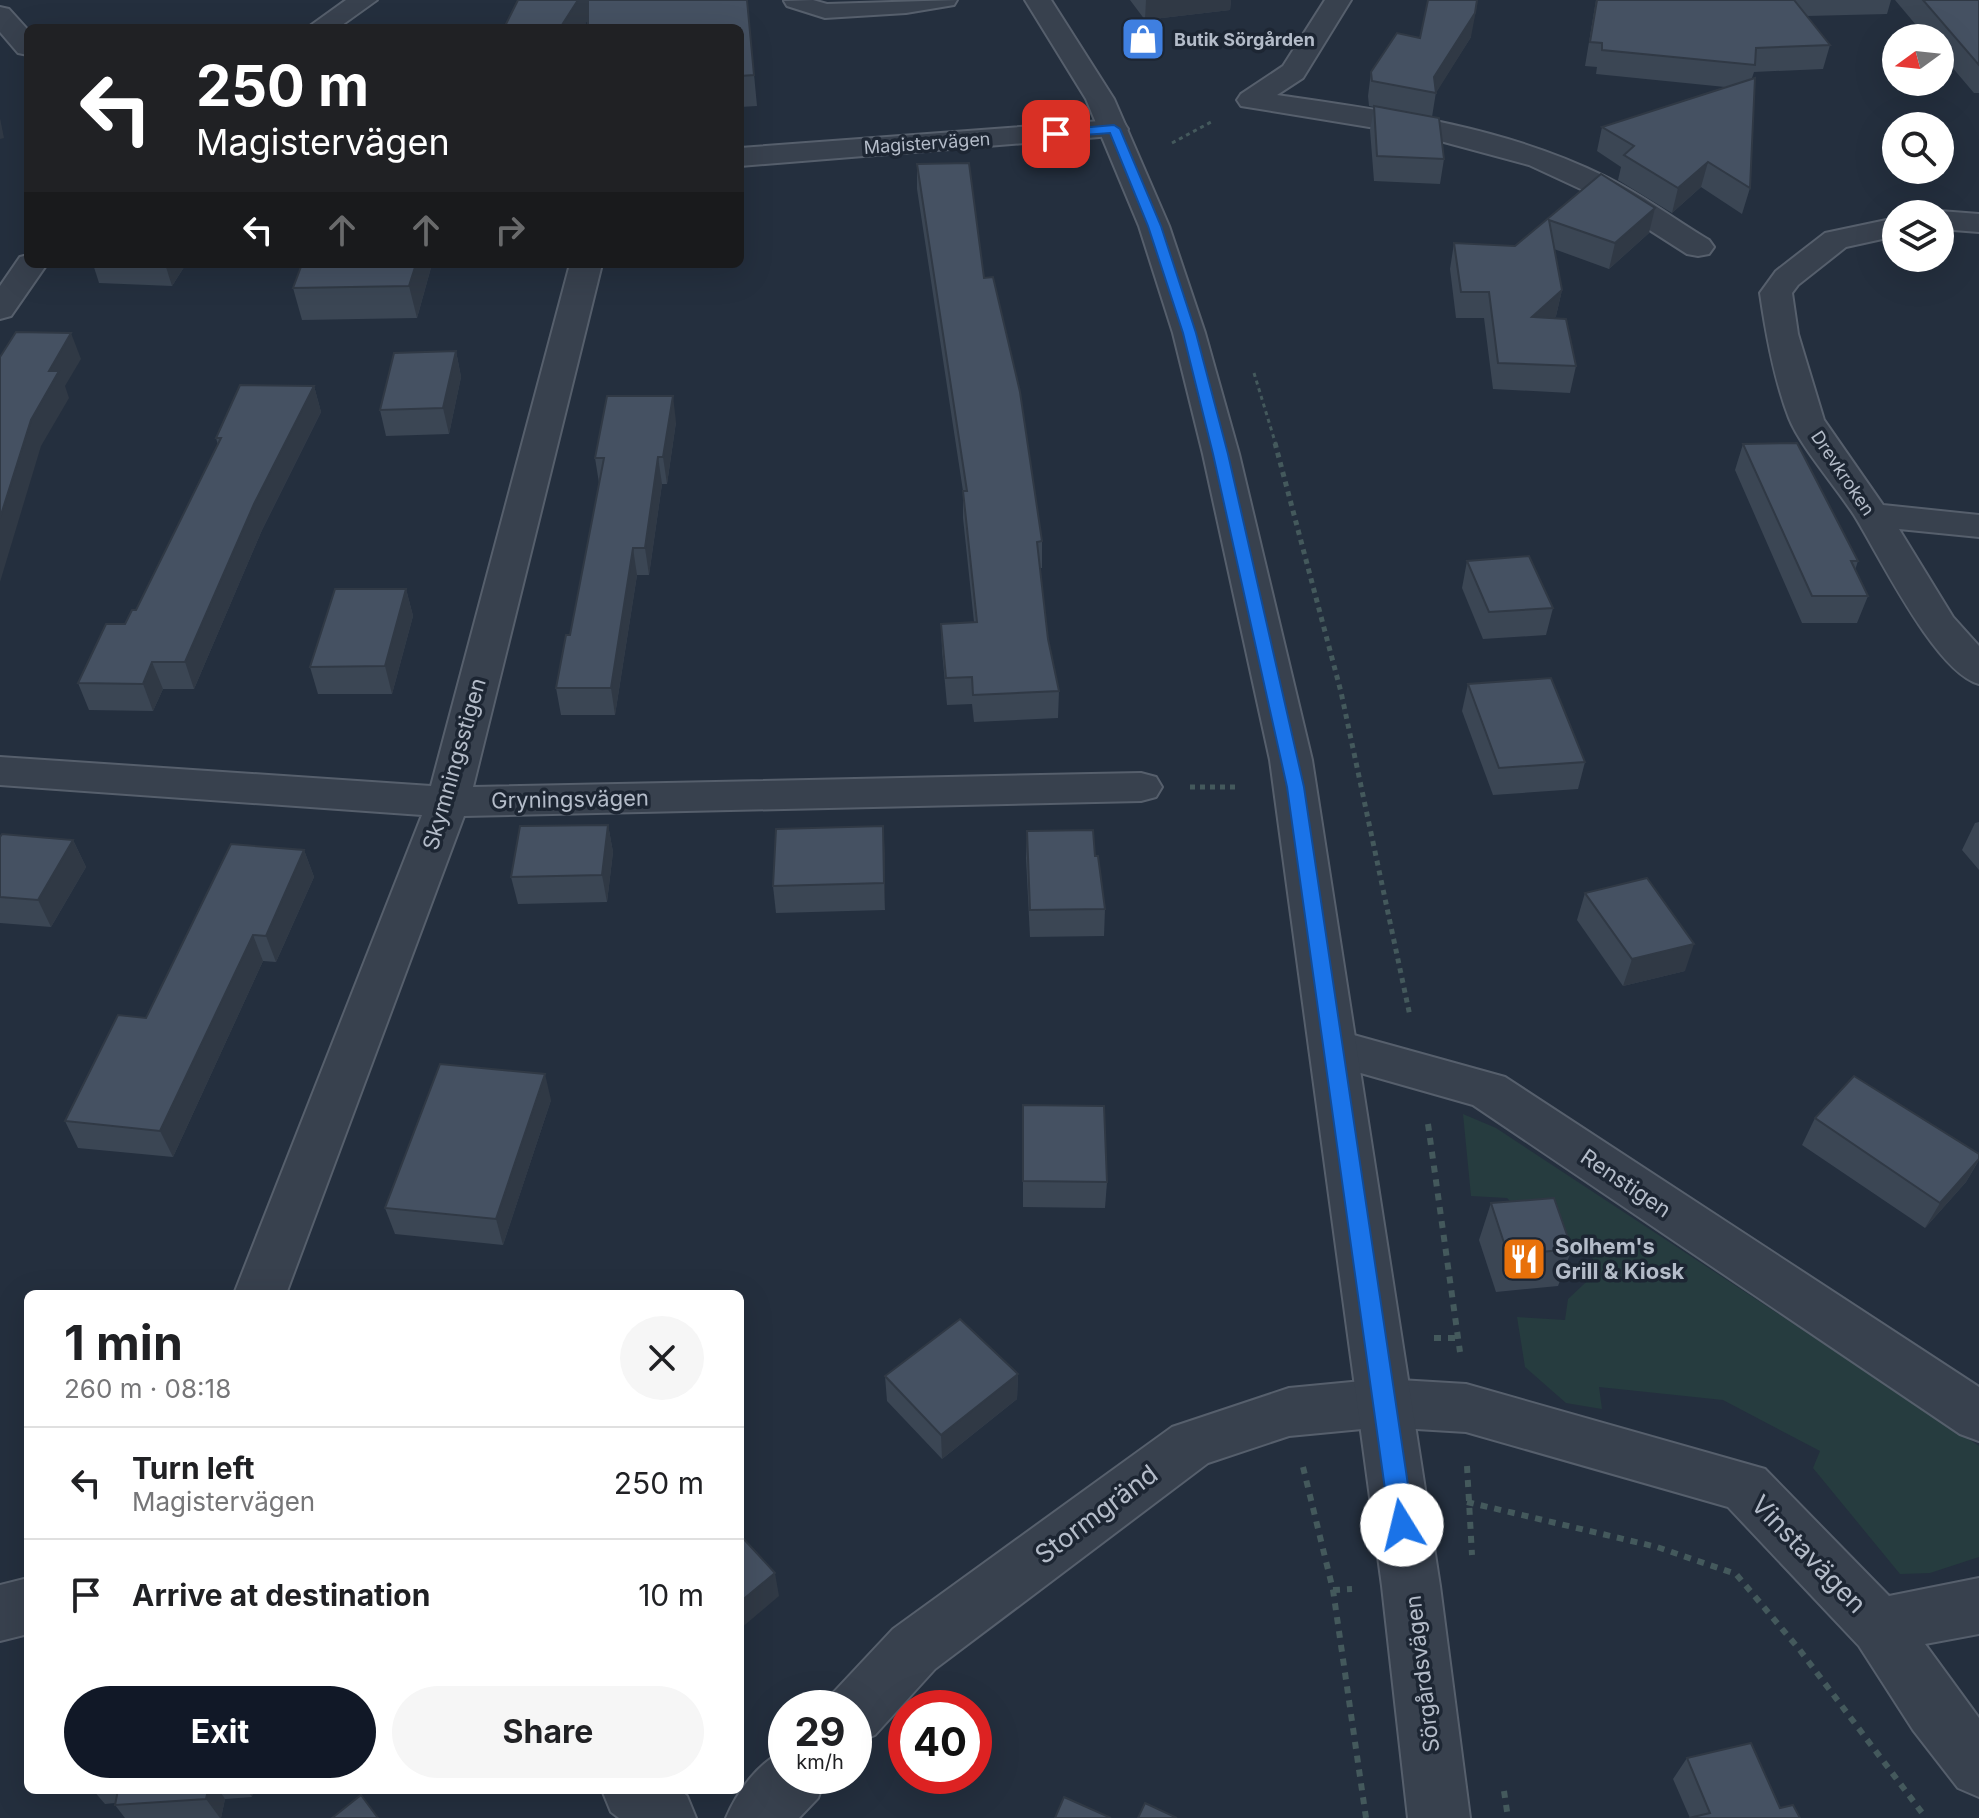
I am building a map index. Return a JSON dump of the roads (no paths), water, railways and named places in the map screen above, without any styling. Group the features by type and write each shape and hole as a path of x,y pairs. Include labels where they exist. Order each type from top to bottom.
{"street":[{"path":"326,24 364,0"},
{"name":"Sörgårdsvägen","path":"1038,0 1114,129 1154,226 1189,333 1221,454 1291,760 1411,1586 1439,1818"},
{"path":"1338,0 1293,72 1251,100 1387,119 1497,145 1580,176 1698,247"},
{"path":"0,15 24,42"},
{"name":"Magistervägen","path":"744,157 1114,129"},
{"path":"1954,221 1979,223"},
{"name":"Drevkroken","path":"1882,230 1836,240 1787,278 1776,293 1782,334 1807,420 1872,515 1939,625 1979,671"},
{"path":"0,309 28,268"},
{"name":"Skymningsstigen","path":"262,1290 448,802 585,268"},
{"path":"1872,515 1979,526"},
{"name":"Gryningsvägen","path":"0,771 448,802 1141,787"},
{"name":"Renstigen","path":"1332,1047 1488,1090 1979,1417"},
{"name":"Stormgränd","path":"872,1694 914,1649 1191,1444 1289,1412 1383,1403"},
{"name":"Vinstavägen","path":"1383,1403 1466,1408 1745,1487 1879,1626 1934,1709 1979,1767"},
{"path":"1879,1626 1979,1606"},
{"path":"0,1613 24,1607"},
{"path":"638,1794 665,1818"},
{"path":"757,1818 779,1794"}],"lane":[{"path":"795,1 825,11 906,7 936,1"}],"place":[{"name":"Butik Sörgården","path":"1143,39"},
{"name":"Solhem's Grill & Kiosk","path":"1524,1259"}]}
